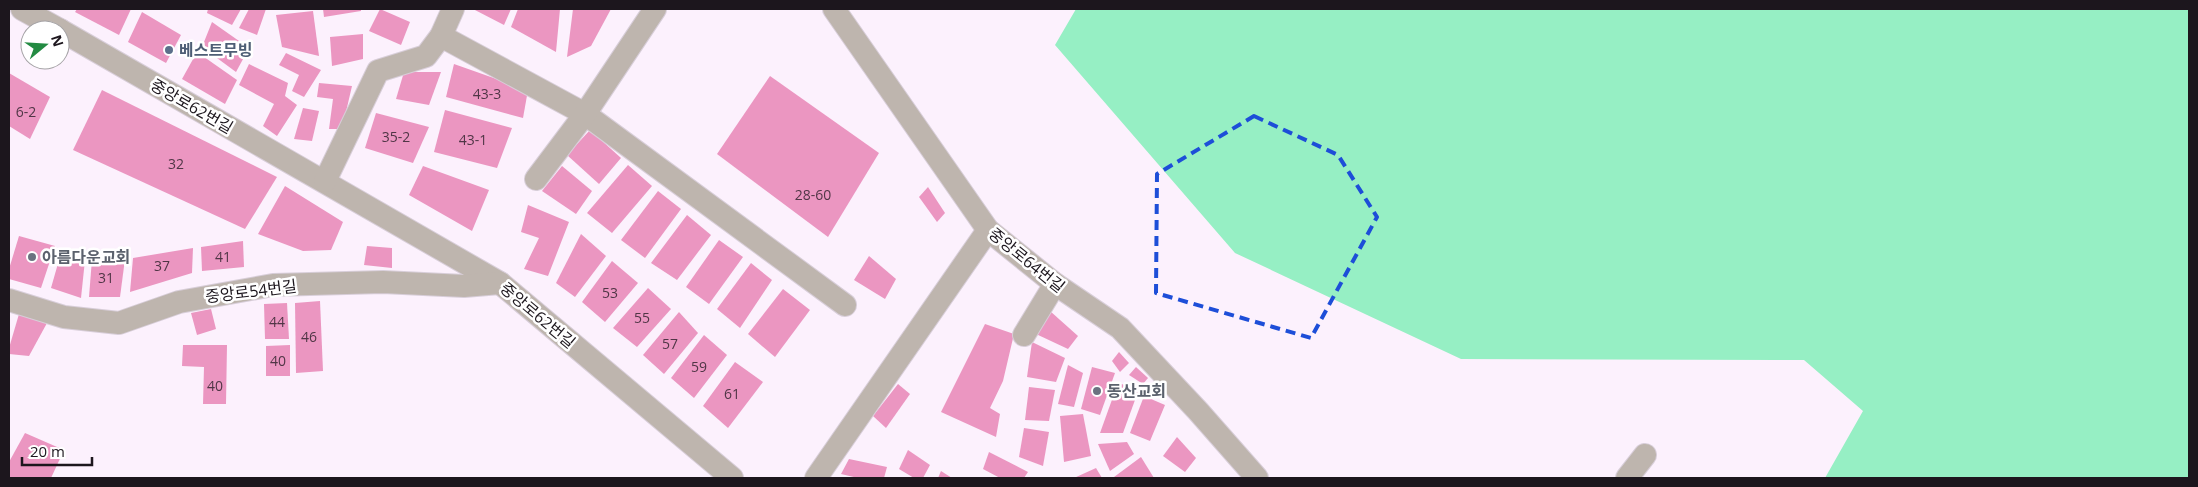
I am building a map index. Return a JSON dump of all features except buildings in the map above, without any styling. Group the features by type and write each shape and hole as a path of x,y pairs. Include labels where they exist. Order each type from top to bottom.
{"street":[{"name":"중앙로62번길","path":"22,9 42,20"},
{"path":"325,181 378,71 426,56 441,36 453,9"},
{"path":"536,178 585,114 655,9"},
{"name":"중앙로64번길","path":"834,9 988,230 1055,284 1120,328 1257,478"},
{"name":"중앙로62번길","path":"70,36 500,283 732,478"},
{"path":"441,36 585,114 845,305"},
{"path":"816,478 988,230"},
{"name":"중앙로54번길","path":"9,300 64,317 119,323 179,302 272,285 384,282 464,286 500,283"},
{"path":"1024,335 1055,284"},
{"path":"1627,478 1645,455"}],"highlighted area":[{"path":"1254,116 1338,155 1377,217 1311,338 1156,293 1157,174"}],"green space":[{"path":"1076,9 2189,9 2189,478 1825,478 1863,411 1804,360 1461,359 1235,253 1055,45"}],"place":[{"name":"베스트무빙","path":"169,50"},
{"name":"아름다운교회","path":"32,257"},
{"name":"동산교회","path":"1097,391"}]}
